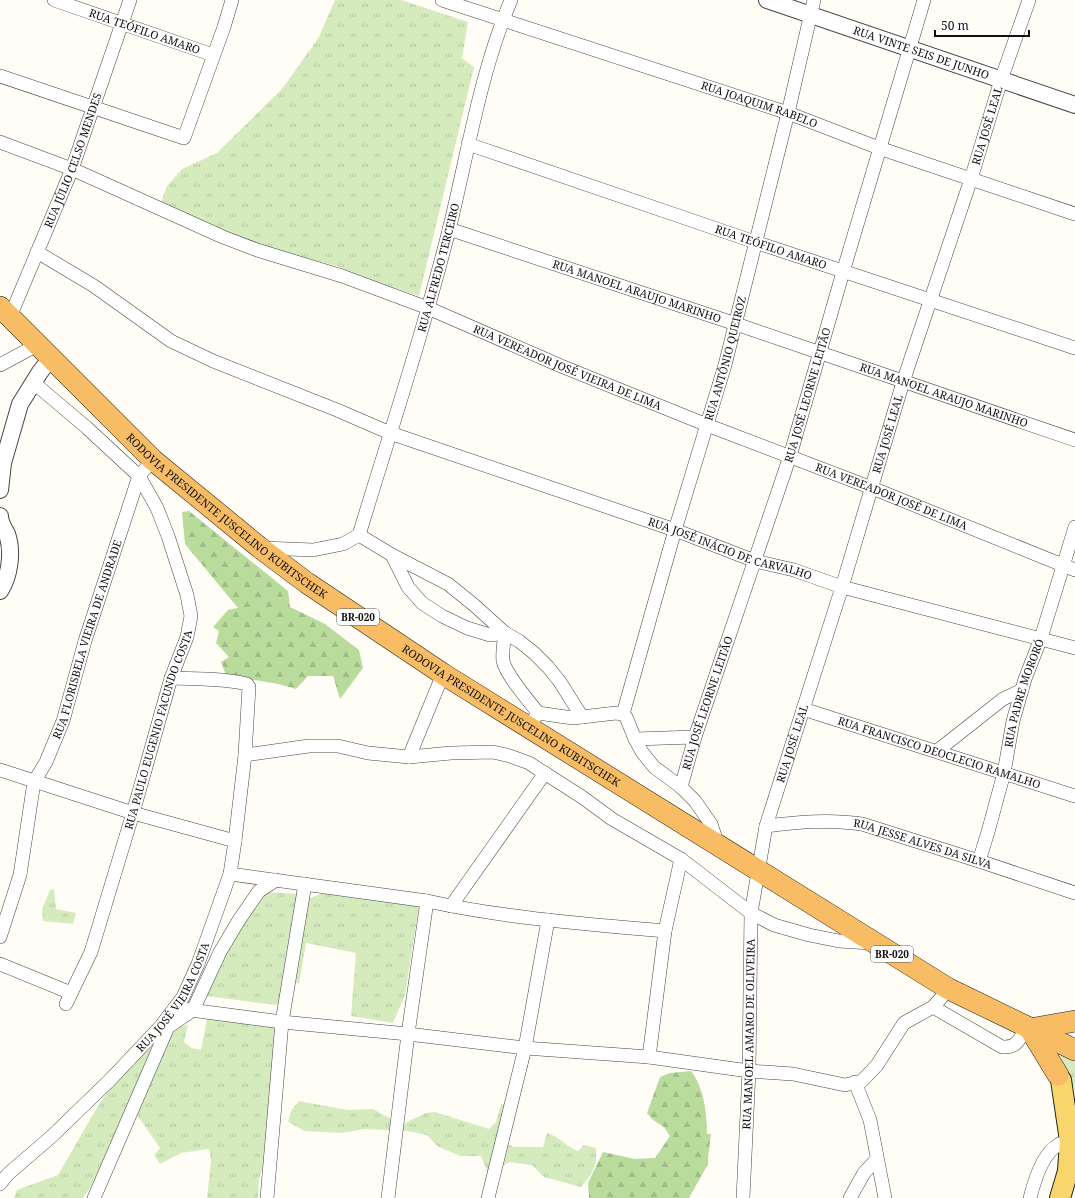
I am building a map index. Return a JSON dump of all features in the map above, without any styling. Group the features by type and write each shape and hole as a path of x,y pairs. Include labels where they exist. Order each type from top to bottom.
{"highway":[{"name":"RODOVIA PRESIDENTE JUSCELINO KUBITSCHEK","path":"5,312 153,460 259,547 308,583 443,674 533,720 718,845 874,944 949,989 1068,1047"},
{"path":"1065,1083 1028,1028 1075,1022"}],"main road":[{"path":"1060,1198 1071,1156 1065,1083 1058,1058 1068,1047 1068,1031 1075,1022"}],"street":[{"name":"RUA TEÓFILO AMARO","path":"54,0 213,55"},
{"name":"RUA JÚLIO CELSO MENDES","path":"5,312 37,252 72,169 130,0"},
{"path":"0,76 184,138 224,27 232,0"},
{"name":"RUA JOAQUIM RABELO","path":"442,0 788,113 879,148 1075,214"},
{"name":"RUA ALFREDO TERCEIRO","path":"359,535 428,308 449,229 480,96 503,20 511,0"},
{"name":"RUA VINTE SEIS DE JUNHO","path":"767,0 812,8 909,48 1075,105"},
{"name":"RUA JOSÉ LEORNE LEITÃO","path":"681,787 695,737 790,456 879,148 924,0"},
{"name":"RUA JOSÉ LEAL","path":"759,871 766,826 842,587 903,382 971,179 1001,80 1029,0"},
{"name":"RUA ANTÔNIO QUEIROZ","path":"623,714 675,530 736,324 788,113 812,8"},
{"path":"0,142 72,169 257,250 342,276 428,308"},
{"name":"RUA TEÓFILO AMARO","path":"468,144 843,272 1075,348"},
{"name":"RUA MANOEL ARAUJO MARINHO","path":"449,229 736,324 1075,440"},
{"name":"RUA JOSÉ INÁCIO DE CARVALHO","path":"37,252 94,286 171,341 213,361 337,410 390,433 675,530 755,561 794,570 842,587 1075,648"},
{"name":"RUA VEREADOR JOSÉ VIEIRA DE LIMA","path":"428,308 561,366 707,425"},
{"path":"0,365 44,351 40,372 20,404 3,463 0,490"},
{"path":"34,383 86,427 139,476 153,460"},
{"name":"RUA VEREADOR JOSÉ DE LIMA","path":"707,425 872,488 1069,568"},
{"name":"RUA PAULO EUGENIO FACUNDO COSTA","path":"0,964 68,999 91,952 133,813 171,678 187,637 191,616 187,595 168,536 157,508 139,476"},
{"name":"RUA FLORISBELA VIEIRA DE ANDRADE","path":"0,937 20,875 34,782 46,762 63,721 85,641 139,476"},
{"path":"0,518 7,535 10,568 5,583 0,591"},
{"name":"RUA PADRE MORORÓ","path":"979,861 1004,773 1013,721 1022,690 1041,638 1069,568 1075,527"},
{"path":"259,547 313,550 343,544 359,535 392,555 448,584 505,633 519,641 534,653 560,682 582,717"},
{"path":"392,555 408,588 422,603 442,616 467,628 490,635 505,633"},
{"path":"505,633 502,649 503,662 515,682 533,720 573,718 609,713 623,714 626,717 642,752 654,767 681,787 695,801 712,824 718,845"},
{"path":"408,757 443,674"},
{"name":"RUA JOSÉ VIEIRA COSTA","path":"0,1184 8,1174 51,1137 110,1080 161,1026 175,1008 183,997 198,964 230,874 245,754 249,687 247,684 210,679 171,678"},
{"path":"937,751 1003,699 1022,690"},
{"name":"RUA FRANCISCO DEOCLECIO RAMALHO","path":"803,709 1075,796"},
{"path":"635,739 695,737"},
{"path":"245,754 309,746 338,746 368,753 408,757 451,753 493,752 510,756 545,774 582,797 612,819 681,859 751,913 774,925 839,942 874,944"},
{"path":"0,770 133,813 235,841"},
{"path":"451,906 545,774"},
{"name":"RUA JESSE ALVES DA SILVA","path":"766,826 791,823 843,821 862,824 1075,893"},
{"path":"649,1057 664,931 681,859"},
{"name":"RUA MANOEL AMARO DE OLIVEIRA","path":"743,1198 749,1071 751,913 759,871"},
{"path":"230,874 427,901 451,906 548,920 664,931"},
{"path":"94,1198 168,1027 193,1010 220,952 239,920 259,892 276,880"},
{"path":"267,1198 282,1022 305,884"},
{"path":"388,1198 408,1034 427,901"},
{"path":"488,1198 525,1048 548,920"},
{"path":"175,1008 282,1022 408,1034 525,1048 649,1057 749,1071 793,1074 845,1085 862,1081 877,1065 904,1023 933,1007 949,989"},
{"path":"933,1007 1002,1046 1013,1046 1016,1044 1028,1028"},
{"path":"855,1082 870,1120 886,1198"},
{"path":"1030,1198 1036,1174 1047,1157 1057,1146 1071,1156"},
{"path":"850,1198 864,1173 877,1159"}],"green space":[{"path":"335,0 401,0 468,22 462,58 474,67 419,296 370,280 337,266 259,246 160,205 167,186 182,169 217,153 282,89 319,37"},
{"path":"189,511 288,591 290,607 325,624 359,650 363,668 340,699 333,676 308,676 296,689 278,684 226,675 221,662 229,657 216,643 219,631 213,627 228,610 238,608 185,544 182,512"},
{"path":"54,889 56,909 76,913 73,924 43,921 42,909 50,890"},
{"path":"334,889 419,905 405,995 393,1023 351,1016 356,953 306,943 299,984 294,981 305,900"},
{"path":"265,892 297,894 284,1001 276,1005 207,996 232,935"},
{"path":"208,1014 279,1024 263,1167 259,1179 258,1198 207,1198 211,1161 209,1149 181,1153 160,1164 154,1155 160,1148 137,1115 166,1041 178,1027 188,1025 184,1042 192,1048 201,1050"},
{"path":"156,1045 92,1185 83,1198 14,1198 17,1190 58,1175 95,1111 116,1079 142,1052"},
{"path":"1061,1054 1075,1060 1075,1089 1069,1082 1065,1073"},
{"path":"691,1071 702,1093 707,1134 711,1134 708,1164 689,1198 589,1198 588,1183 603,1152 635,1159 655,1158 670,1136 664,1127 653,1120 647,1113 660,1077 670,1073"},
{"path":"299,1101 348,1110 373,1109 391,1119 405,1123 426,1113 435,1112 489,1129 496,1122 501,1104 508,1103 499,1141 514,1147 543,1147 547,1133 551,1134 578,1151 584,1145 596,1148 595,1165 591,1174 581,1187 544,1177 532,1165 509,1162 489,1176 481,1156 460,1156 437,1146 427,1135 408,1131 365,1129 341,1133 305,1131 288,1122 291,1111"}]}
